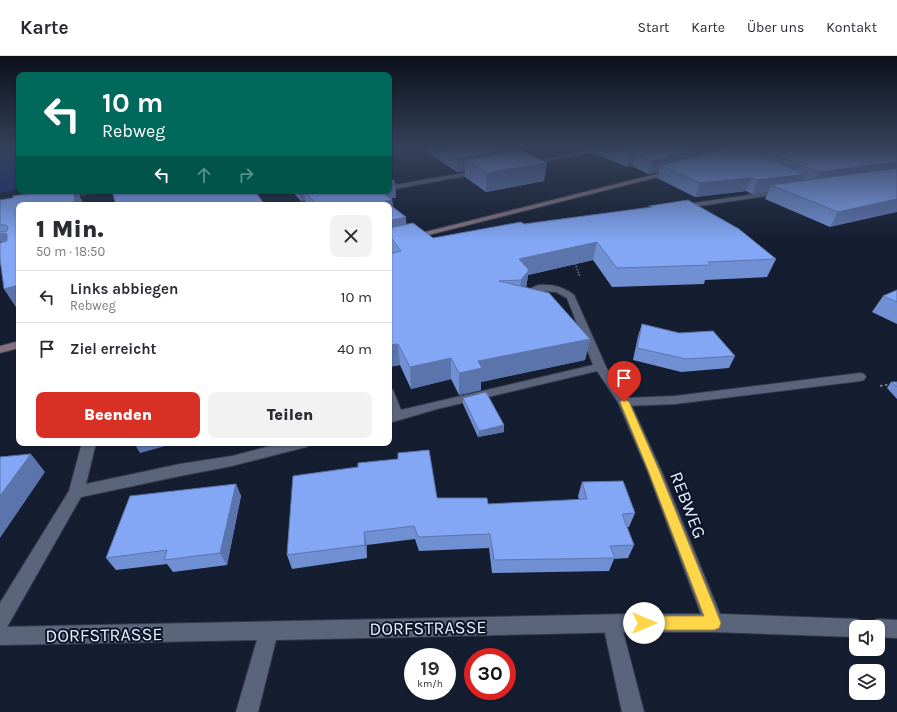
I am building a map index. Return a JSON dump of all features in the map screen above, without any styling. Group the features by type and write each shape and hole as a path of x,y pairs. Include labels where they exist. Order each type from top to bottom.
{"main road":[{"path":"392,242 647,179"},
{"path":"0,350 16,345"}],"street":[{"path":"392,187 441,179"},
{"path":"672,208 791,191"},
{"path":"311,202 326,199"},
{"name":"REBWEG","path":"523,303 526,296 533,290 548,288 566,293 571,297 600,367 624,402 654,470 714,623"},
{"path":"393,417 600,367"},
{"path":"624,402 675,400 860,377"},
{"path":"0,620 76,492 88,446"},
{"path":"76,492 180,470 232,461 290,446"},
{"name":"DORFSTRASSE","path":"0,636 714,623 849,628"},
{"path":"612,624 633,712"},
{"path":"885,628 897,629"},
{"path":"247,712 269,632"}],"path":[{"path":"74,196 86,194"},
{"path":"573,260 577,266"}],"water":[{"path":"0,179 16,179 16,190 0,193"}],"building":[{"path":"690,179 745,179 700,183"},
{"path":"753,179 769,179 758,180"},
{"path":"818,179 897,179 897,199 838,212 771,185"},
{"path":"27,194 75,194 74,202 16,202 16,286 4,289 0,259 0,243 7,241 7,234 0,234 0,232 7,231 8,227 6,225 0,225 0,200 13,198 13,196"},
{"path":"113,194 257,194 263,202 115,202"},
{"path":"307,194 385,194 392,200 385,201 386,202 315,202"},
{"path":"688,200 739,229 776,259 708,262 711,265 617,268 597,242 519,259 529,270 521,280 499,281 549,293 590,339 478,361 482,368 459,373 451,358 410,367 398,344 392,345 392,253 401,251 392,239 392,227 413,223 433,238 521,222 524,224 652,207 649,206"},
{"path":"392,206 406,217 392,220"},
{"path":"897,290 897,302 883,296"},
{"path":"642,324 679,333 713,331 735,356 686,359 637,348"},
{"path":"891,382 897,382 897,387"},
{"path":"486,392 504,425 479,431 463,398"},
{"path":"429,450 437,498 487,498 488,504 587,499 582,482 623,481 635,513 622,514 634,545 610,546 615,558 494,560 490,534 418,537 414,526 364,532 365,545 287,555 293,476 358,467 358,463 398,459 398,453"},
{"path":"31,454 0,496 0,457"},
{"path":"236,484 220,553 164,560 167,550 106,558 130,496"}],"route":[{"path":"624,402 654,470 714,623 644,623"}]}
